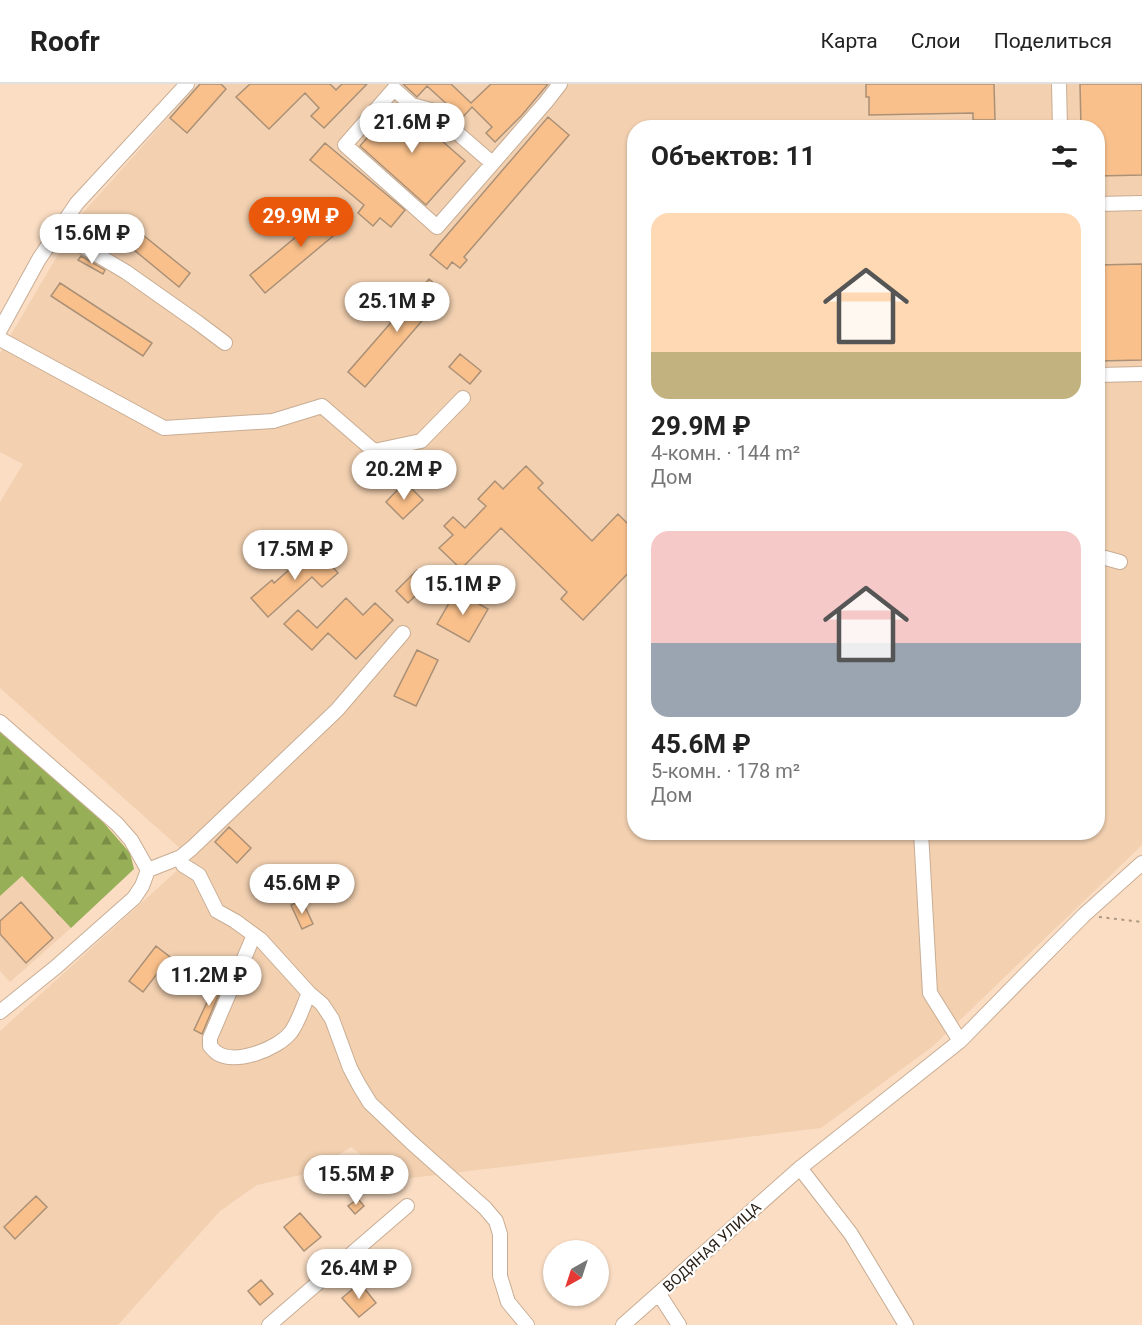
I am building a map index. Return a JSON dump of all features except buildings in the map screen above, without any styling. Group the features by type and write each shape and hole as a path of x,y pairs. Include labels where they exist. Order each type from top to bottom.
{"street":[{"path":"0,330 39,259 84,195 187,84"},
{"path":"492,163 431,110 412,105 394,89 345,145 437,227 560,84"},
{"path":"1059,84 1060,120"},
{"path":"1105,204 1142,203"},
{"path":"57,231 126,272 198,322 225,344"},
{"path":"0,339 165,429 273,421 322,406 374,451 421,441 463,398"},
{"path":"1105,375 1142,374"},
{"path":"1105,558 1120,562"},
{"path":"0,1012 56,968 134,898 148,870 181,857 192,848 337,710 403,633"},
{"path":"0,722 117,824 131,840 148,870"},
{"path":"921,840 930,993 960,1041"},
{"name":"ВОДЯНАЯ УЛИЦА","path":"623,1325 800,1168 960,1041 1084,915 1142,863"},
{"path":"183,865 199,875 217,911 261,940 309,993 322,1004 332,1019 350,1068 370,1103 485,1208 496,1221 500,1234 502,1285 508,1302 527,1325"},
{"path":"254,935 210,1038 210,1046 217,1053 241,1057 280,1043 291,1032 309,993"},
{"path":"800,1168 851,1234 906,1325"},
{"path":"269,1325 407,1206"},
{"path":"659,1294 678,1325"}],"path":[{"path":"1084,915 1142,922"}],"shaded area":[{"path":"198,84 1142,84 1142,845 932,1047 821,1128 395,1180 351,1147 309,1173 257,1185 220,1211 118,1325 0,1325 0,1031 191,858 0,688 0,502 23,464 0,452 0,353 82,214"},
{"path":"22,876 71,928 10,982 0,971 0,896"}],"green space":[{"path":"0,728 102,821 130,853 134,869 71,928 22,876 0,896"}]}
